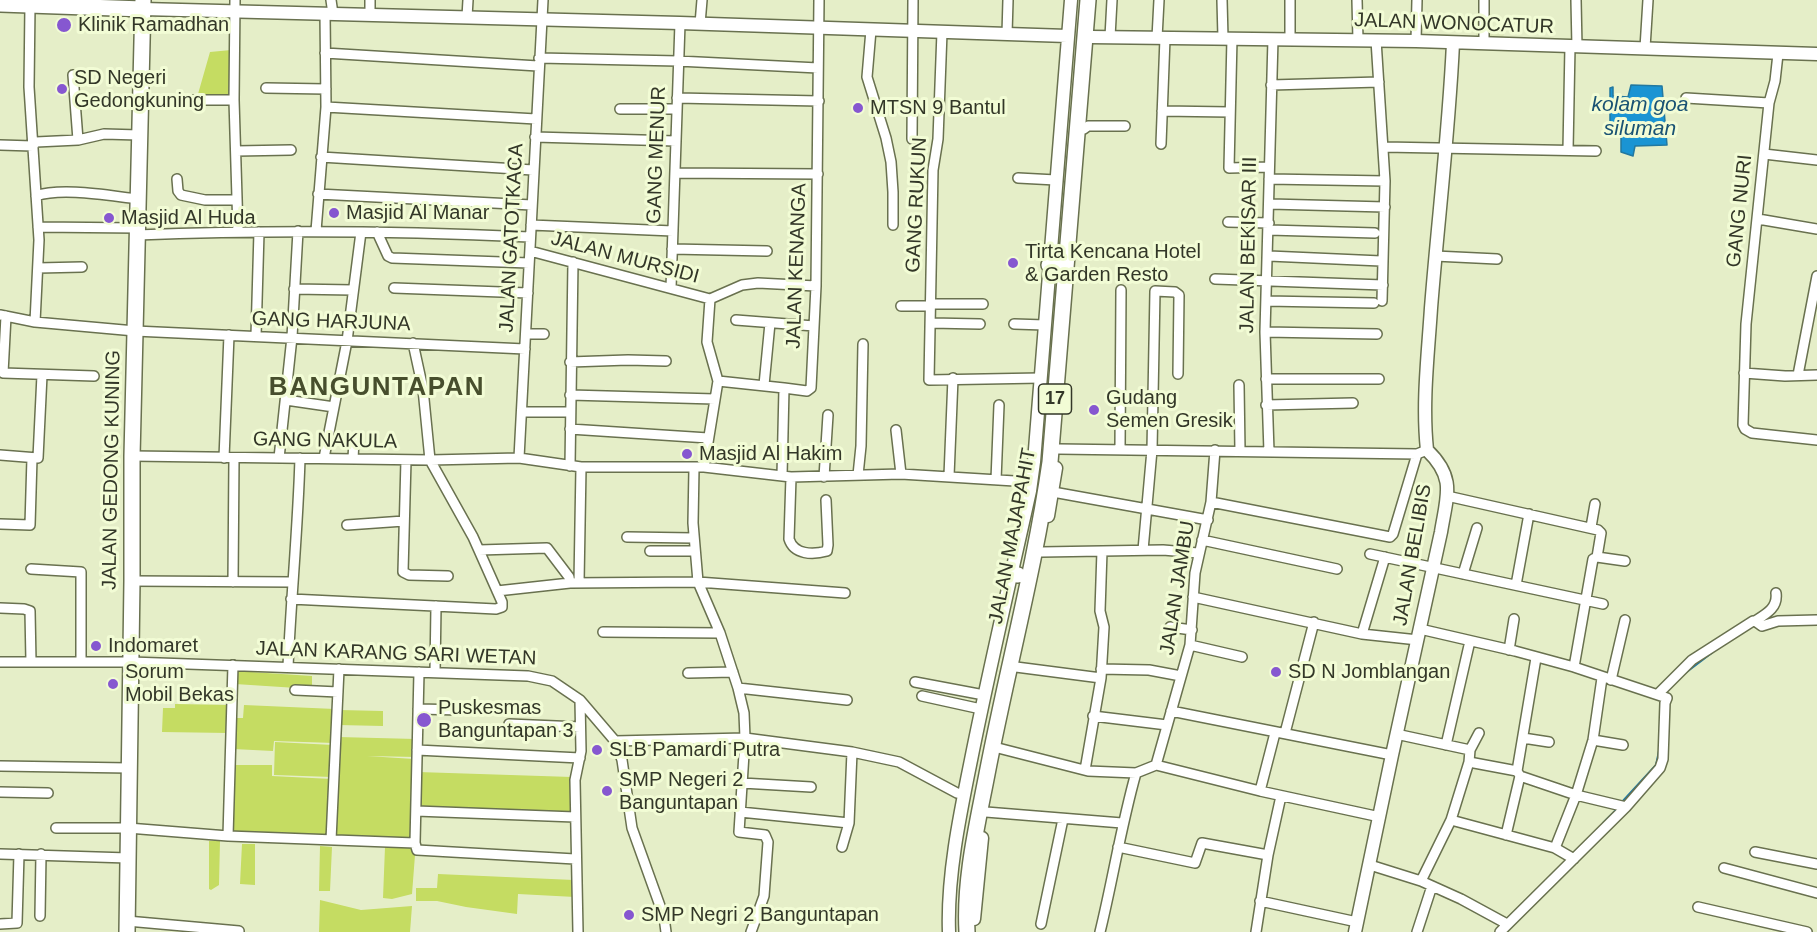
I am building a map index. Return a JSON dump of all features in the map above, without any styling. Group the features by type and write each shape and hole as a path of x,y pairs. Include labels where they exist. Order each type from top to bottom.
{"main road":[{"name":"JALAN MAJAPAHIT","path":"1069,165 1078,0"},
{"name":"JALAN MAJAPAHIT","path":"958,932 960,869 988,705 1015,575 1036,492 1053,265 1063,185 1069,165 1088,0"},
{"path":"0,4 143,5"},
{"name":"JALAN GEDONG KUNING","path":"127,927 132,456 143,5"},
{"name":"JALAN MAJAPAHIT","path":"967,932 967,903 988,705 1045,501 1050,462 1063,185"}],"street":[{"path":"316,231 326,107 325,53 331,0"},
{"path":"370,0 370,15"},
{"path":"467,17 468,0"},
{"name":"JALAN GATOTKACA","path":"519,458 543,0"},
{"path":"700,24 702,0"},
{"name":"JALAN KENANGA","path":"784,388 809,391 811,388 816,286 819,0"},
{"path":"912,139 913,0"},
{"path":"1006,34 1008,0"},
{"path":"1018,178 1063,185 1067,36 1071,0"},
{"path":"974,932 977,873 986,812 1053,492 1094,0"},
{"path":"1110,37 1112,0"},
{"path":"1159,0 1161,144"},
{"path":"1222,0 1227,38 1230,112 1229,168 1269,168"},
{"path":"1290,0 1290,39"},
{"path":"1357,0 1358,40"},
{"path":"1416,0 1416,41"},
{"path":"1484,0 1484,44"},
{"path":"1568,150 1576,0"},
{"path":"1645,48 1648,0"},
{"path":"30,5 29,87 38,227 36,322"},
{"path":"143,5 235,6 329,14 1067,36"},
{"path":"235,6 234,100 238,231"},
{"name":"GANG MENUR","path":"671,288 680,23"},
{"path":"871,30 867,77 891,162 893,225"},
{"name":"GANG RUKUN","path":"942,32 938,139 933,171 929,380 953,378"},
{"name":"JALAN WONOCATUR","path":"1090,37 1376,40 1817,54"},
{"name":"JALAN BEKISAR III","path":"1269,452 1265,332 1269,256 1273,39"},
{"path":"1266,301 1378,302 1383,285 1385,181 1376,40"},
{"path":"1211,502 1386,537 1393,534 1422,452 1425,430 1426,369 1453,43"},
{"path":"325,53 538,62 678,61 818,68"},
{"name":"GANG NURI","path":"1778,54 1775,81 1769,104 1747,312 1743,425 1752,433 1817,440"},
{"path":"73,75 78,140"},
{"path":"1271,85 1379,82"},
{"path":"266,88 326,89"},
{"path":"677,98 819,101"},
{"path":"1686,98 1769,104"},
{"path":"142,100 234,100"},
{"path":"326,107 536,119"},
{"path":"620,109 677,109"},
{"path":"1162,111 1230,112"},
{"path":"1084,129 1088,126 1125,126"},
{"path":"0,146 33,146 36,142 78,140 98,135 139,135"},
{"path":"535,137 676,141"},
{"path":"1384,147 1596,152"},
{"path":"236,151 291,150"},
{"path":"1764,153 1817,160"},
{"path":"321,157 534,170"},
{"path":"675,173 818,174"},
{"path":"177,178 178,191 181,195 205,200 237,200"},
{"path":"1269,179 1385,181"},
{"path":"36,196 45,193 89,194 138,199"},
{"path":"318,194 532,205"},
{"path":"1270,204 1385,207"},
{"path":"1758,219 1817,229"},
{"path":"1228,222 1375,233"},
{"path":"531,225 673,231"},
{"path":"38,227 137,232 316,231 530,237"},
{"path":"256,336 260,231"},
{"path":"279,458 292,337 298,231"},
{"path":"324,458 347,341 361,232"},
{"path":"377,232 388,256 392,258 529,263"},
{"path":"672,249 767,251"},
{"name":"JALAN MURSIDI","path":"530,251 710,299 742,285 758,283 816,286"},
{"path":"1269,256 1381,261"},
{"path":"1436,256 1497,259"},
{"path":"570,466 573,262"},
{"path":"1015,575 1031,482 1044,326 1053,265"},
{"path":"38,268 82,267"},
{"path":"1798,375 1817,276"},
{"path":"1215,279 1383,285"},
{"path":"393,288 528,293"},
{"path":"294,290 353,290"},
{"path":"1120,449 1121,290"},
{"path":"1143,550 1152,450 1155,291 1174,292 1179,295 1178,374"},
{"path":"710,299 707,342 718,381 708,438 699,468 693,538 698,582 720,633 744,713 745,738 739,832 765,835 768,842 764,896 751,932"},
{"path":"901,306 983,304"},
{"path":"3,315 2,372 94,376"},
{"name":"GANG HARJUNA","path":"3,315 36,322 135,331 525,349"},
{"path":"736,320 814,326"},
{"path":"764,386 770,323"},
{"path":"930,323 980,324"},
{"path":"1014,324 1044,326"},
{"path":"1265,332 1377,334"},
{"path":"1806,332 1817,334"},
{"path":"526,333 544,334"},
{"path":"229,335 229,458 233,582"},
{"path":"291,599 500,609 502,604 479,550 430,460 423,390 413,343"},
{"path":"858,475 861,446 862,344"},
{"path":"570,362 666,361"},
{"path":"1744,373 1817,375"},
{"path":"0,455 38,458 42,375"},
{"path":"949,476 953,378 1041,378"},
{"path":"1266,379 1379,379"},
{"path":"718,381 784,388 789,539 796,550 812,554 827,551 826,500"},
{"path":"1239,386 1240,451"},
{"path":"570,395 715,399"},
{"path":"286,400 334,407"},
{"path":"1266,405 1353,403"},
{"path":"996,480 999,405"},
{"path":"522,412 570,412"},
{"path":"824,477 828,415"},
{"path":"570,429 708,438"},
{"path":"896,430 901,474"},
{"path":"353,459 354,440"},
{"path":"1058,449 1422,452"},
{"name":"JALAN JAMBU","path":"1156,765 1190,645 1198,553 1211,502 1215,450"},
{"name":"JALAN BELIBIS","path":"1356,927 1396,734 1442,532 1448,485 1445,472 1437,460 1422,452"},
{"name":"GANG NAKULA","path":"132,456 406,460 519,458 581,467 699,468 824,477 901,474 1031,482"},
{"path":"0,524 30,525 32,458"},
{"path":"288,667 300,458"},
{"path":"406,460 403,572 409,575 448,576"},
{"path":"575,582 581,467"},
{"path":"1053,492 1208,520"},
{"path":"1447,496 1591,527 1601,534 1597,557 1593,561 1574,668"},
{"path":"1591,527 1595,504"},
{"path":"1516,585 1529,514"},
{"path":"347,525 405,521"},
{"path":"1463,574 1477,528"},
{"path":"627,537 693,538"},
{"path":"1202,540 1337,569"},
{"path":"479,550 547,548 575,582"},
{"path":"1041,552 1143,550 1198,553"},
{"path":"650,551 694,551"},
{"path":"1085,770 1101,674 1104,627 1100,611 1102,551"},
{"path":"1370,554 1603,604"},
{"path":"1362,634 1385,557"},
{"path":"1597,557 1624,561"},
{"path":"31,569 81,572 81,662"},
{"path":"132,581 292,582"},
{"path":"496,591 575,582 698,582 845,593"},
{"path":"1661,695 1692,660 1770,612 1775,606 1776,593"},
{"path":"1193,597 1362,634 1419,635 1470,641 1574,668 1667,698 1662,764 1626,807 1500,932"},
{"path":"435,672 436,606"},
{"path":"0,608 30,611 31,662"},
{"path":"1509,650 1514,619"},
{"path":"1555,848 1576,795 1593,740 1606,679 1625,620"},
{"path":"1757,622 1762,626 1778,621 1817,620"},
{"path":"1260,791 1314,622"},
{"path":"1170,627 1192,630"},
{"path":"603,632 720,633"},
{"path":"1446,745 1470,641"},
{"path":"1190,645 1242,657"},
{"path":"1506,835 1519,774 1536,658"},
{"name":"JALAN KARANG SARI WETAN","path":"0,662 131,662 541,677 561,686 580,700 615,741 622,760 632,828 664,917 666,932"},
{"path":"228,836 233,665"},
{"path":"1016,667 1101,674 1149,670 1181,676"},
{"path":"331,840 339,669"},
{"path":"419,672 415,843 417,850 576,858"},
{"path":"688,673 733,672"},
{"path":"915,682 988,705"},
{"path":"738,688 847,700"},
{"path":"295,690 338,692"},
{"path":"922,696 988,705"},
{"path":"578,932 576,772 580,758 580,700"},
{"path":"950,932 950,902 964,794 988,705"},
{"path":"418,709 462,710"},
{"path":"1171,711 1392,755"},
{"path":"1093,716 1167,725"},
{"path":"509,724 580,727"},
{"path":"1421,881 1451,820 1469,762 1470,750 1479,733"},
{"path":"1396,734 1470,750"},
{"path":"615,741 745,738 852,752 899,762 957,793 964,794"},
{"path":"1523,738 1549,742"},
{"path":"1593,740 1623,745"},
{"path":"998,748 1085,770 1136,774 1156,765 1281,796 1380,817"},
{"path":"417,750 580,758"},
{"path":"842,847 849,823 852,752"},
{"path":"1469,762 1519,774 1576,795 1626,807"},
{"path":"0,766 129,768"},
{"path":"1100,932 1114,877 1122,823 1136,774"},
{"path":"742,783 811,788"},
{"path":"0,792 48,793"},
{"path":"1256,932 1268,855 1281,796"},
{"path":"416,811 576,816"},
{"path":"740,812 849,823"},
{"path":"986,812 1122,823"},
{"path":"1041,924 1063,819"},
{"path":"1451,820 1555,848 1574,859"},
{"path":"56,828 128,828 228,836 415,843"},
{"path":"1118,847 1195,862 1202,843 1268,855"},
{"path":"1755,852 1817,864"},
{"path":"0,854 128,858"},
{"path":"7,926 19,854"},
{"path":"40,916 41,854"},
{"path":"1370,865 1421,881 1507,924"},
{"path":"1724,868 1817,893"},
{"path":"1417,932 1432,886"},
{"path":"1260,901 1356,927"},
{"path":"1698,907 1807,932"},
{"path":"127,927 239,931"}],"shaded area":[{"path":"1477,13 1492,14 1491,29 1504,29 1503,42 1476,38"}],"green space":[{"path":"231,50 228,95 198,94 210,52"},
{"path":"236,671 312,676 312,689 235,684"},
{"path":"175,704 228,705 228,733 162,732 163,708 175,708"},
{"path":"244,705 335,709 334,743 274,741 273,751 233,749 234,718 243,718"},
{"path":"339,710 383,711 383,726 338,725"},
{"path":"338,737 416,739 416,757 367,756 414,759 412,840 335,838"},
{"path":"275,742 333,745 332,777 274,775"},
{"path":"232,765 272,765 272,776 332,779 329,838 230,834"},
{"path":"418,772 572,777 571,816 417,811"},
{"path":"209,841 220,841 219,885 211,890 209,889"},
{"path":"242,844 255,844 255,885 240,884"},
{"path":"320,846 332,847 330,891 319,891"},
{"path":"385,847 413,848 415,855 412,894 392,899 383,898"},
{"path":"438,874 574,880 575,897 518,894 517,914 437,901 416,901 416,888 437,888"},
{"path":"320,900 361,910 412,906 410,932 319,932"}],"water":[{"name":"kolam goa siluman","path":"1631,85 1662,86 1667,145 1635,146 1633,156 1621,152 1621,132 1610,132 1610,88 1613,87 1613,96 1628,97"}],"waterway":[{"path":"1763,621 1775,618"},
{"path":"1684,674 1713,652"},
{"path":"1660,715 1661,703"},
{"path":"1621,803 1656,765 1659,751"},
{"path":"1603,823 1618,808"}],"place":[{"name":"Klinik Ramadhan","path":"64,25"},
{"name":"SD Negeri Gedongkuning","path":"62,89"},
{"name":"MTSN 9 Bantul","path":"858,108"},
{"name":"Masjid Al Manar","path":"334,213"},
{"name":"Masjid Al Huda","path":"109,218"},
{"name":"Tirta Kencana Hotel & Garden Resto","path":"1013,263"},
{"name":"Gudang Semen Gresik","path":"1094,410"},
{"name":"Masjid Al Hakim","path":"687,454"},
{"name":"Indomaret","path":"96,646"},
{"name":"SD N Jomblangan","path":"1276,672"},
{"name":"Sorum Mobil Bekas","path":"113,684"},
{"name":"Puskesmas Banguntapan 3","path":"424,720"},
{"name":"SLB Pamardi Putra","path":"597,750"},
{"name":"SMP Negeri 2 Banguntapan","path":"607,791"},
{"name":"SMP Negri 2 Banguntapan","path":"629,915"}],"district":[{"name":"BANGUNTAPAN","path":"377,388"}]}
